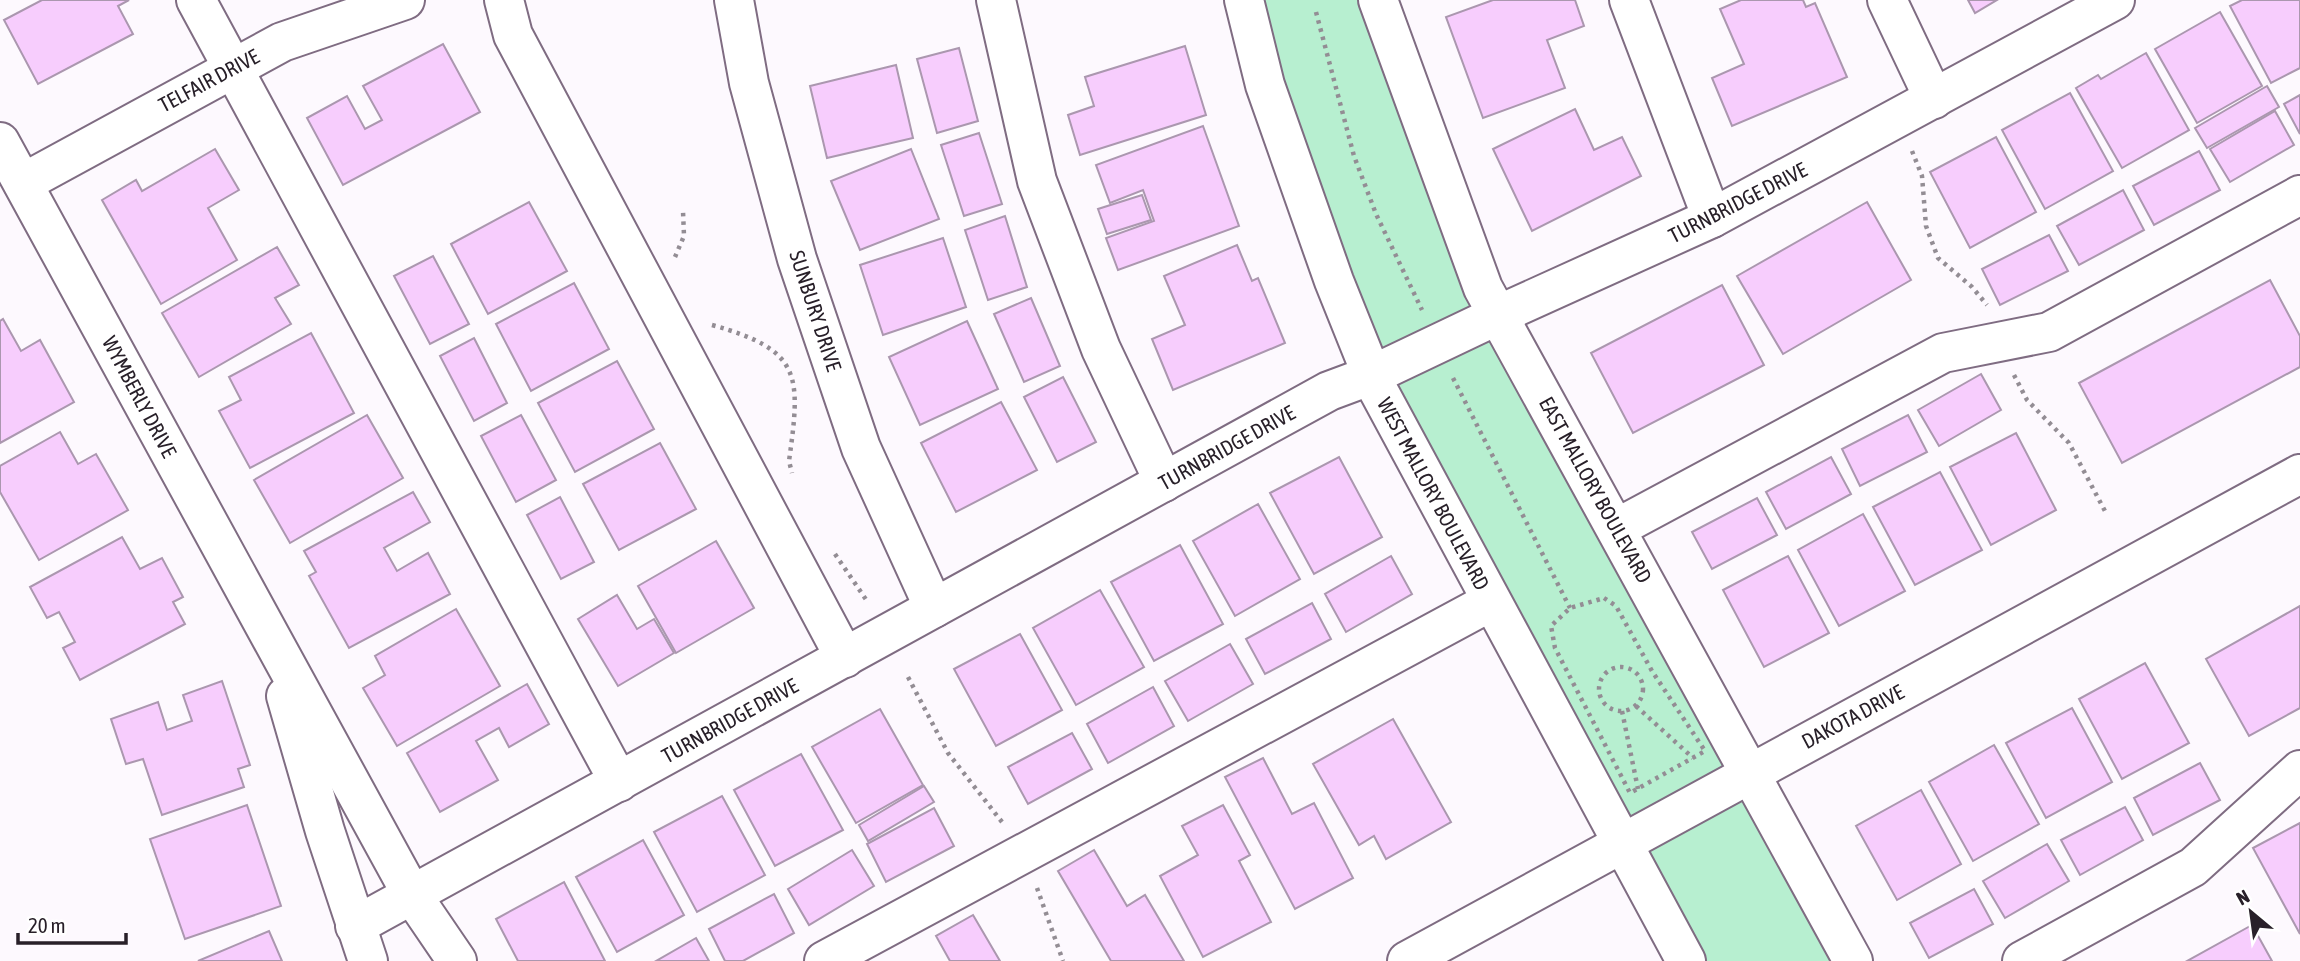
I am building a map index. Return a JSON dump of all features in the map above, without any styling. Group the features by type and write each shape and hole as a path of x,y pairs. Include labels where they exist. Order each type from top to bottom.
{"street":[{"path":"196,0 619,782"},
{"name":"TELFAIR DRIVE","path":"23,183 282,42 405,0"},
{"path":"504,0 513,35 845,658"},
{"name":"SUNBURY DRIVE","path":"734,0 749,83 801,271 862,449 934,608"},
{"path":"996,0 1037,181 1101,349 1164,482"},
{"name":"WEST MALLORY BOULEVARD","path":"1244,0 1265,85 1334,281 1372,375 1490,602 1686,961"},
{"name":"EAST MALLORY BOULEVARD","path":"1378,0 1483,288 1752,772 1853,961"},
{"path":"1629,0 1712,218"},
{"path":"1886,0 1934,99"},
{"name":"TURNBRIDGE DRIVE","path":"361,944 412,895 1329,391 1372,375 1712,218 2115,0"},
{"name":"WYMBERLY DRIVE","path":"0,142 277,653 412,895 457,961"},
{"path":"1617,528 1943,353 2049,332 2300,195"},
{"name":"DAKOTA DRIVE","path":"1407,961 2300,474"},
{"path":"824,961 1490,602"},
{"name":"WYMBERLY DRIVE","path":"277,653 294,730 361,944"},
{"path":"2022,961 2193,867 2300,770"}],"path":[{"path":"1316,12 1354,156 1376,214 1424,315"},
{"path":"1909,143 1922,176 1926,226 1938,258 1972,287 1992,312"},
{"path":"674,260 684,236 683,211"},
{"path":"707,324 751,336 787,363 795,384 789,461 793,480"},
{"path":"2011,369 2027,400 2069,443 2106,513"},
{"path":"1451,373 1570,608"},
{"path":"832,550 871,607"},
{"path":"1604,598 1616,606 1652,671 1705,751 1693,758 1630,793 1555,648 1551,626 1570,608 1604,598"},
{"path":"1614,667 1629,668 1641,678 1643,693 1636,706 1622,711 1607,707 1599,695 1600,680 1614,667"},
{"path":"908,677 948,753 1025,853 1063,961"},
{"path":"1636,706 1693,758"},
{"path":"1622,711 1638,789"}],"green space":[{"path":"1257,0 1370,0 1410,134 1838,961 1705,961 1399,399 1332,237"}],"building":[{"path":"42,0 129,0 118,6 133,34 38,84 4,20"},
{"path":"1493,0 1575,0 1584,26 1547,40 1565,88 1483,118 1446,17"},
{"path":"1741,0 1803,0 1806,7 1815,3 1847,77 1732,126 1712,78 1744,64 1720,9"},
{"path":"1968,0 1997,0 1975,13"},
{"path":"2242,0 2300,0 2300,68 2271,83 2230,6"},
{"path":"2220,12 2262,86 2197,123 2155,49"},
{"path":"443,44 480,112 343,185 307,118 347,96 365,129 382,120 363,86"},
{"path":"1185,46 1206,115 1080,155 1068,115 1094,106 1085,77"},
{"path":"959,48 978,121 937,133 917,59"},
{"path":"2146,53 2189,130 2122,168 2076,88 2098,75 2101,79"},
{"path":"896,65 913,138 827,158 810,86"},
{"path":"2267,86 2279,107 2207,148 2195,128"},
{"path":"2070,93 2113,171 2045,209 2002,130"},
{"path":"2300,95 2300,134 2284,104"},
{"path":"1575,109 1594,150 1622,137 1641,176 1532,231 1493,149"},
{"path":"2275,111 2294,145 2230,182 2210,149"},
{"path":"1203,126 1239,226 1118,270 1106,238 1154,221 1143,190 1110,203 1096,165"},
{"path":"979,133 1002,204 964,216 941,145"},
{"path":"1996,137 2036,212 1970,248 1930,172"},
{"path":"215,149 239,190 208,208 237,260 161,304 102,200 136,180 142,191"},
{"path":"911,149 939,219 860,250 831,181"},
{"path":"2199,151 2220,190 2154,225 2133,186"},
{"path":"2123,190 2144,230 2079,265 2057,226"},
{"path":"1142,195 1151,220 1107,234 1098,209"},
{"path":"529,202 567,271 488,314 451,244"},
{"path":"1867,202 1911,280 1783,354 1737,276"},
{"path":"1005,216 1027,287 988,300 965,230"},
{"path":"2049,235 2068,271 2000,305 1982,269"},
{"path":"943,238 966,307 883,335 860,265"},
{"path":"1237,245 1252,281 1258,278 1285,343 1173,390 1152,339 1185,325 1164,276"},
{"path":"277,247 299,285 275,298 291,324 199,377 162,313"},
{"path":"433,256 469,324 430,344 394,276"},
{"path":"2270,280 2300,336 2300,367 2122,463 2079,383"},
{"path":"574,283 609,349 531,391 496,324"},
{"path":"1722,285 1764,365 1633,433 1591,353"},
{"path":"1031,298 1060,366 1024,382 994,314"},
{"path":"3,319 21,351 40,340 74,402 0,443 0,321"},
{"path":"967,321 998,389 920,425 889,357"},
{"path":"311,333 354,413 250,468 219,411 241,400 229,377"},
{"path":"474,338 507,403 474,421 440,356"},
{"path":"617,361 654,429 575,472 538,403"},
{"path":"1981,374 2001,410 1939,446 1918,410"},
{"path":"1063,377 1096,442 1057,462 1024,397"},
{"path":"1001,402 1037,470 956,512 921,443"},
{"path":"367,415 403,478 290,543 254,480"},
{"path":"521,415 556,480 516,502 481,436"},
{"path":"1908,415 1927,452 1860,486 1842,449"},
{"path":"60,432 78,464 96,454 128,510 39,560 0,492 0,466"},
{"path":"2016,433 2056,510 1991,545 1950,467"},
{"path":"660,443 696,509 619,550 583,484"},
{"path":"1339,457 1382,537 1314,574 1270,493"},
{"path":"1831,457 1851,494 1786,529 1766,492"},
{"path":"1940,472 1982,550 1915,585 1873,507"},
{"path":"413,492 430,522 384,548 397,571 428,553 450,594 349,648 309,576 316,572 304,551"},
{"path":"560,497 594,562 561,579 527,515"},
{"path":"1757,498 1777,535 1712,569 1692,532"},
{"path":"1258,504 1300,579 1235,616 1193,541"},
{"path":"1863,514 1905,591 1839,626 1798,550"},
{"path":"122,537 140,569 162,558 183,597 173,602 185,624 80,680 63,648 75,642 59,612 47,618 30,587"},
{"path":"716,541 754,608 676,653 638,586"},
{"path":"1180,545 1223,624 1154,661 1111,582"},
{"path":"1391,556 1412,594 1346,632 1325,594"},
{"path":"1788,556 1829,633 1764,667 1723,590"},
{"path":"1100,590 1144,667 1076,705 1033,628"},
{"path":"617,595 637,629 654,619 674,653 618,686 578,619"},
{"path":"1312,603 1331,639 1265,674 1246,639"},
{"path":"2300,606 2300,708 2249,736 2206,659"},
{"path":"456,609 500,686 397,746 363,688 385,675 375,656"},
{"path":"1020,634 1062,710 996,746 954,669"},
{"path":"1230,644 1253,684 1188,721 1165,681"},
{"path":"2145,663 2189,743 2122,779 2079,699"},
{"path":"222,681 250,765 238,769 244,787 162,815 143,759 126,764 111,719 158,702 167,730 192,721 183,695"},
{"path":"527,684 549,724 509,747 499,728 476,741 498,780 440,812 407,753"},
{"path":"1153,687 1174,726 1108,763 1087,724"},
{"path":"2072,708 2112,782 2046,818 2006,743"},
{"path":"880,709 923,785 856,823 812,747"},
{"path":"1393,719 1451,822 1386,859 1374,836 1359,845 1313,764"},
{"path":"1072,733 1092,769 1028,804 1008,767"},
{"path":"1994,745 2039,824 1973,861 1929,782"},
{"path":"801,754 843,830 775,866 734,790"},
{"path":"1263,758 1292,814 1314,803 1353,878 1295,909 1225,777"},
{"path":"2200,763 2220,800 2153,835 2134,798"},
{"path":"924,786 934,802 868,841 859,825"},
{"path":"1921,790 1961,864 1897,900 1856,826"},
{"path":"722,796 765,875 697,912 654,832"},
{"path":"247,805 281,906 185,939 150,839"},
{"path":"1223,805 1250,855 1239,861 1271,922 1203,957 1160,876 1198,855 1182,826"},
{"path":"2125,807 2143,840 2080,875 2061,840"},
{"path":"934,808 954,846 886,882 867,844"},
{"path":"2300,823 2300,934 2253,848"},
{"path":"643,840 684,915 617,952 576,877"},
{"path":"2047,844 2069,881 2005,918 1983,881"},
{"path":"852,850 874,886 809,925 788,889"},
{"path":"1094,850 1127,906 1145,895 1184,961 1111,961 1058,871"},
{"path":"564,882 605,961 518,961 496,919"},
{"path":"1974,889 1993,924 1929,958 1910,923"},
{"path":"774,894 794,933 743,961 725,961 709,929"},
{"path":"973,915 1000,961 950,961 936,936"},
{"path":"2252,925 2272,961 2187,961"},
{"path":"269,931 282,961 198,961"},
{"path":"696,938 709,961 656,961"}]}
